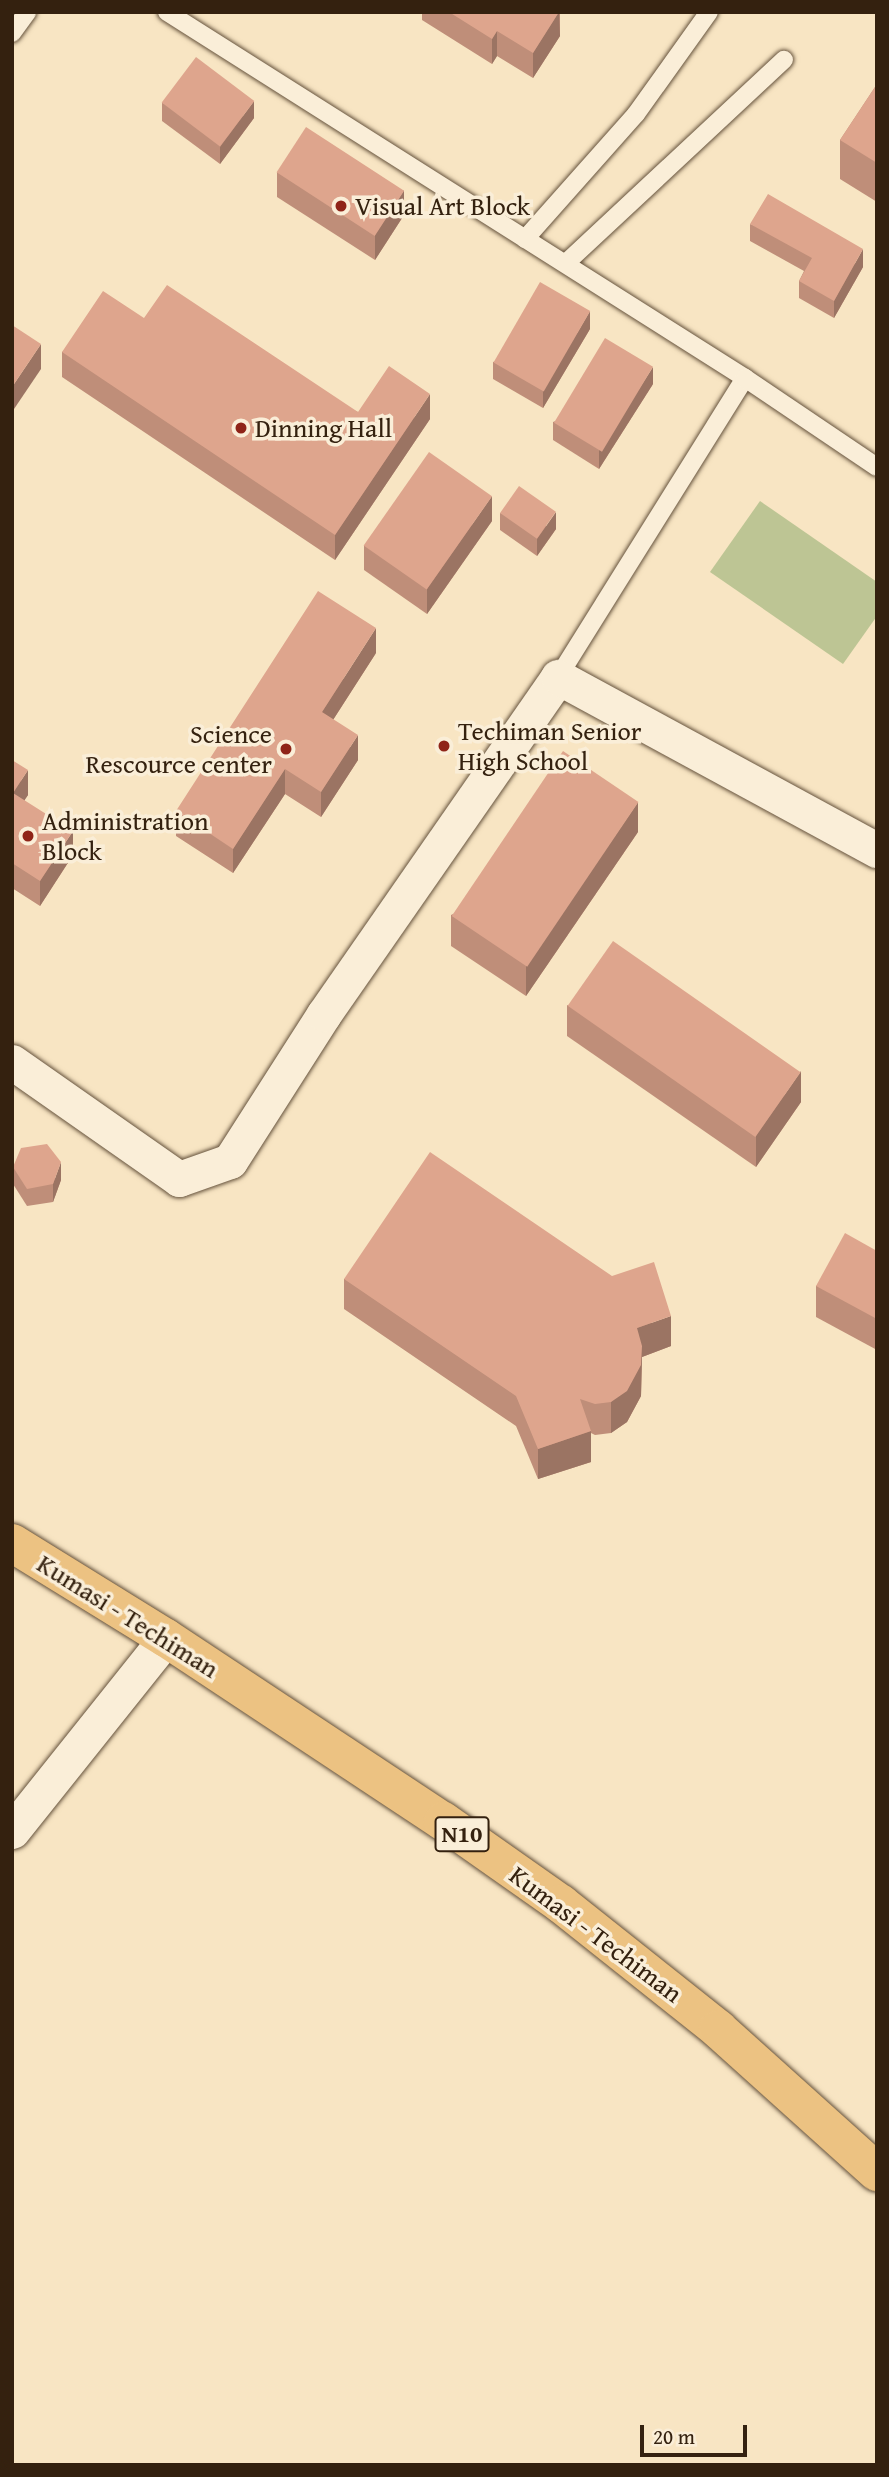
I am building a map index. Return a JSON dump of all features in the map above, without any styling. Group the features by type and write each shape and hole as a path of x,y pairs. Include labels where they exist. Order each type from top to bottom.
{"highway":[{"name":"Kumasi - Techiman","path":"12,1543 166,1638 443,1821 561,1904 718,2029 877,2172"}],"street":[{"path":"12,1062 179,1179 230,1161 324,1014 558,677 877,850"},
{"path":"12,1831 166,1638"}],"lane":[{"path":"12,33 27,12"},
{"path":"167,12 566,263 877,467"},
{"path":"525,239 636,114 709,12"},
{"path":"566,263 784,60"},
{"path":"558,677 744,378"}],"green space":[{"path":"760,501 877,582 877,616 843,664 710,572"}],"building":[{"path":"449,12 559,12 533,53 497,31 492,39"},
{"path":"196,57 254,101 220,146 162,103"},
{"path":"877,84 877,163 840,140"},
{"path":"306,127 404,191 375,236 277,172"},
{"path":"768,194 863,249 834,301 799,281 812,258 750,224"},
{"path":"540,282 590,311 544,392 494,363"},
{"name":"Dinning Hall","path":"167,285 358,412 389,366 430,394 335,535 62,352 103,291 144,318"},
{"path":"12,325 41,344 12,387"},
{"path":"605,338 653,367 602,452 554,423"},
{"path":"429,452 492,496 427,590 364,545"},
{"path":"519,486 556,512 537,539 500,513"},
{"name":"Science Rescource center","path":"318,591 376,628 322,712 358,735 321,792 285,769 233,849 176,811"},
{"path":"563,751 638,802 527,967 452,916"},
{"path":"12,760 28,770 13,793 73,831 40,881 12,863"},
{"path":"613,941 801,1072 755,1137 568,1006"},
{"path":"47,1144 61,1162 53,1184 27,1189 13,1167 21,1148"},
{"path":"430,1152 612,1276 654,1262 671,1316 637,1328 642,1346 641,1365 627,1391 611,1402 595,1404 580,1399 591,1431 538,1449 516,1396 344,1279"},
{"path":"845,1233 877,1251 877,1319 816,1286"}],"place":[{"name":"Visual Art Block","path":"341,206"},
{"name":"Dinning Hall","path":"241,428"},
{"name":"Techiman Senior High School","path":"444,746"},
{"name":"Science Rescource center","path":"286,749"},
{"name":"Administration Block","path":"28,836"}]}
